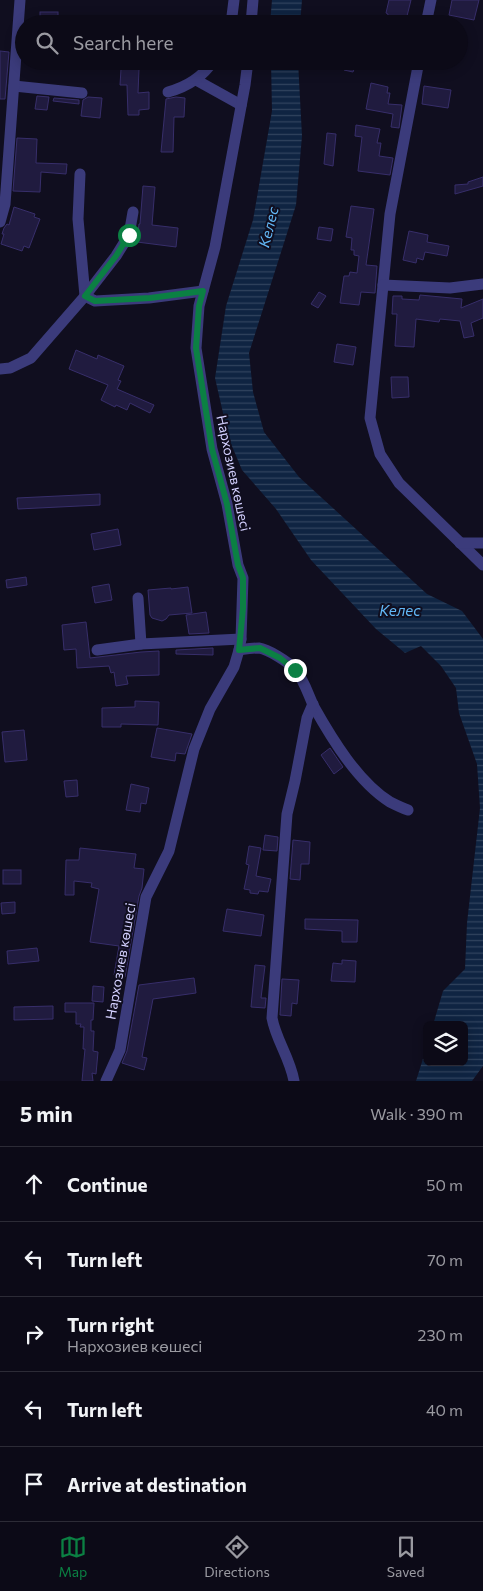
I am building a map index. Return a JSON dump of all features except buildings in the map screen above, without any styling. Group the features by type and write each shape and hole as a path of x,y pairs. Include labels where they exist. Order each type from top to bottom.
{"street":[{"path":"19,15 20,0"},
{"path":"232,15 234,0"},
{"path":"252,15 253,0"},
{"path":"428,15 431,0"},
{"path":"0,222 5,204 15,70"},
{"path":"168,92 180,89 196,80 205,70"},
{"name":"Нархозиев көшесі","path":"106,1081 120,1050 146,897 169,851 194,749 210,709 234,667 240,645 243,578 238,565 227,504 212,449 196,348 199,306 215,247 247,70"},
{"path":"417,70 390,214 370,418 380,454 400,483 483,566"},
{"path":"196,80 241,105"},
{"path":"14,86 82,93"},
{"path":"80,174 78,219 85,296"},
{"path":"0,369 10,368 31,358 85,296 116,256 129,235 133,212"},
{"path":"383,285 450,288 483,284"},
{"path":"85,296 95,301 150,298 203,291"},
{"path":"460,542 483,543"},
{"path":"138,598 142,644"},
{"path":"97,650 142,644 240,645 260,648 280,658 295,670 310,694 313,704 329,732 355,770 383,796 408,810"},
{"path":"294,1081 289,1061 274,1028 272,1018 287,814 307,718 313,704"}],"water":[{"path":"272,0 302,0 301,15 271,15"},
{"name":"Келес","path":"271,70 298,70 302,136 296,205 249,353 253,392 264,432 299,477 427,594 462,611 483,639 483,1066 472,1081 416,1081 423,1059 423,1066 468,1066 468,1021 434,1021 443,991 465,969 467,923 480,808 477,764 459,713 456,688 441,666 421,646 405,653 376,629 311,560 276,509 242,470 229,439 215,378 226,306 253,220 272,111"}],"route":[{"path":"129,235 116,256 85,296 95,301 150,298 203,291 199,306 196,348 212,449 227,504 238,565 243,578 243,608 239,650 260,648 280,658 295,670"}]}
